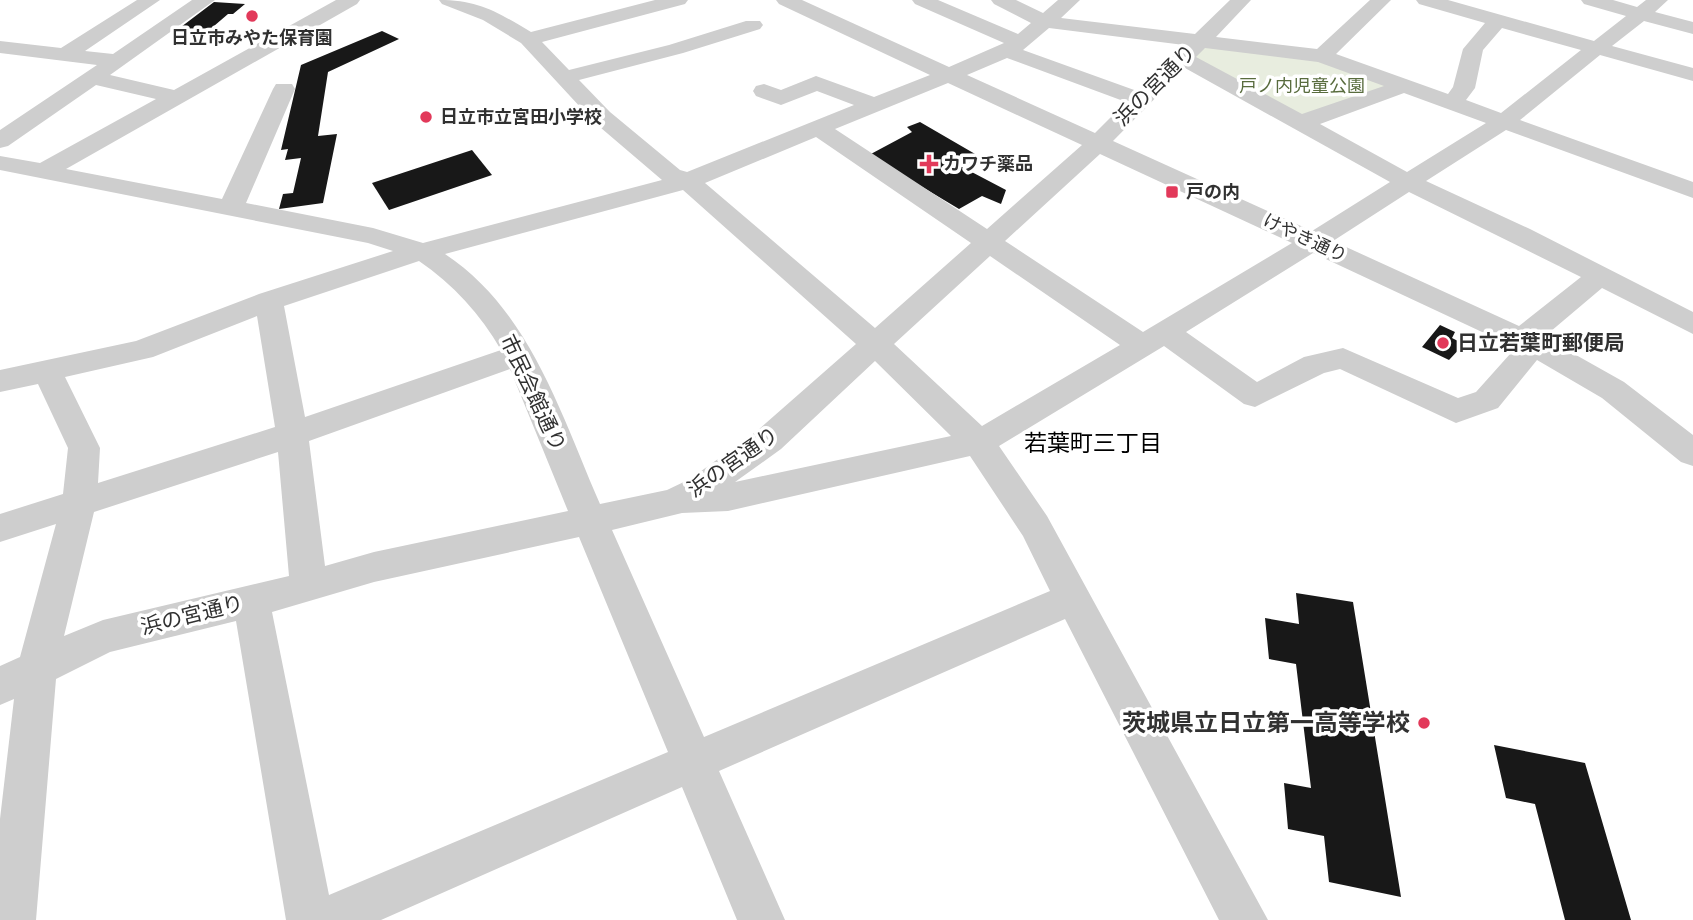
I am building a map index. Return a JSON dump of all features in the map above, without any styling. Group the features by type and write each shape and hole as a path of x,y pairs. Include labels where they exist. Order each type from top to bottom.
{"street":[{"path":"64,54 150,0"},
{"path":"0,141 205,0"},
{"path":"44,171 350,0"},
{"path":"449,0 490,16 527,39 602,117 671,175 688,181 875,344 978,442 1035,526 1244,920"},
{"path":"527,39 678,0"},
{"name":"けやき通り","path":"786,0 1527,341 1613,390 1692,451"},
{"path":"922,0 1013,47 1140,100"},
{"path":"1001,0 1045,22 1192,49 1322,56 1693,190"},
{"path":"0,381 48,373 142,350 269,301 381,263 688,181 1013,47 1070,0"},
{"name":"浜の宮通り","path":"0,686 103,637 309,587 374,567 674,502 702,488 769,440 990,242 1097,144 1241,0"},
{"path":"1322,56 1381,0"},
{"path":"1426,0 1693,75"},
{"path":"1591,0 1649,7 1693,27"},
{"path":"674,502 728,496 978,442 1154,339 1503,122 1649,7"},
{"path":"1452,103 1464,88 1473,49 1498,20"},
{"path":"566,77 676,49 753,24"},
{"path":"0,47 118,61"},
{"path":"1192,49 1300,123 1408,182 1693,324"},
{"path":"93,78 177,97"},
{"path":"764,91 781,98 816,83 872,104"},
{"path":"1300,123 1404,86"},
{"path":"231,208 284,89"},
{"path":"816,127 990,242 1255,396 1315,365 1343,358 1456,411 1487,400 1524,356 1531,332 1600,276"},
{"name":"市民会館通り","path":"0,163 373,236 423,252 453,272 474,292 499,321 519,355 761,920"},
{"path":"269,301 292,433 309,587"},
{"path":"0,528 292,433 519,355"},
{"path":"12,920 37,668 79,503 84,448 48,373"},
{"path":"326,920 1073,598"},
{"path":"251,601 310,920"}],"green space":[{"name":"戸ノ内児童公園","path":"1201,40 1322,56 1398,84 1300,123 1189,59"}],"building":[{"path":"214,2 245,4 207,32 177,30"},
{"path":"382,31 399,39 328,72 318,136 337,134 323,203 279,209 283,194 293,193 301,158 285,160 288,149 281,150 301,65"},
{"name":"カワチ薬品","path":"920,122 982,158 966,169 1006,190 1001,204 982,196 959,209 869,155 912,132 907,127"},
{"path":"472,150 492,175 389,210 372,183"},
{"path":"1440,325 1455,332 1452,338 1464,344 1449,360 1422,347"},
{"path":"1296,593 1353,602 1401,897 1329,882 1324,836 1288,829 1284,783 1311,788 1296,664 1269,659 1265,618 1299,624"},
{"path":"1494,745 1585,763 1631,920 1565,920 1535,804 1506,798"}],"place":[{"name":"日立市みやた保育園","path":"252,16"},
{"name":"日立市立宮田小学校","path":"426,117"},
{"name":"カワチ薬品","path":"929,164"},
{"name":"戸の内","path":"1172,192"},
{"name":"日立若葉町郵便局","path":"1443,343"},
{"name":"茨城県立日立第一高等学校","path":"1424,723"}],"district":[{"name":"若葉町三丁目","path":"1093,443"}]}
